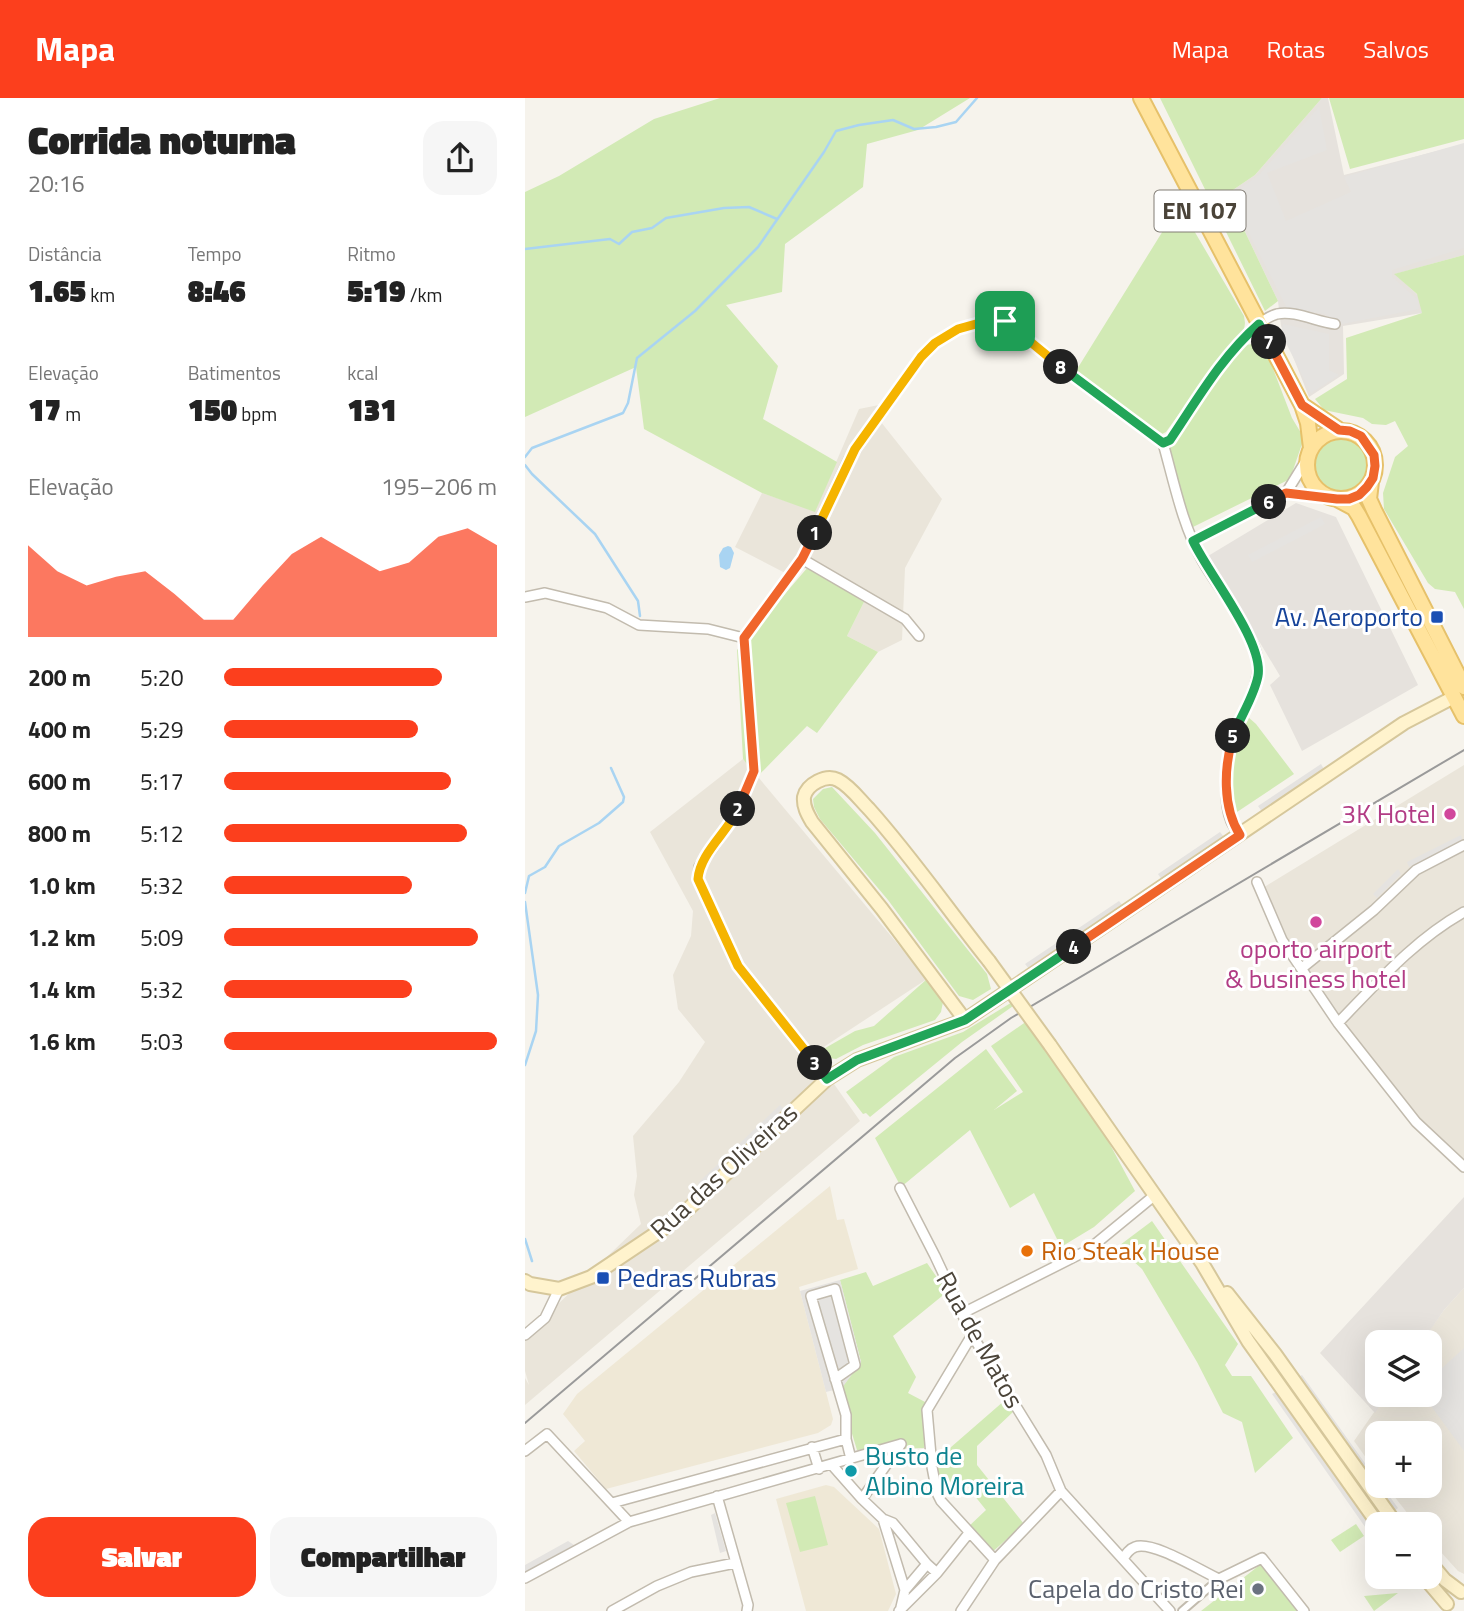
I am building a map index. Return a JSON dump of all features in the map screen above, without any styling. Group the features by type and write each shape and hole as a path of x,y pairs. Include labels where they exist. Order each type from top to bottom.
{"main road":[{"name":"EN 107","path":"1141,98 1302,405 1308,423 1310,481 1317,490 1354,508 1461,692"},
{"name":"EN 107","path":"1302,405 1339,430 1361,436 1369,444 1375,466 1370,499 1461,692 1464,716"},
{"path":"1309,454 1318,439 1339,430"},
{"path":"1332,498 1359,495 1371,482"},
{"name":"Rua das Oliveiras","path":"559,1289 591,1277 686,1211 827,1079 857,1060 965,1020 1404,723 1461,692"},
{"path":"965,1020 898,929 812,822 804,799 819,780 838,779 851,790 882,824 989,961 1155,1195 1202,1264 1248,1341 1369,1512"},
{"path":"1202,1264 1268,1344 1387,1512"},
{"path":"525,1281 559,1289"},
{"path":"1433,1589 1446,1607 1462,1592 1442,1576"}],"street":[{"path":"1163,443 1170,440 1214,374 1241,340 1259,324 1275,314 1286,313 1335,324"},
{"path":"827,1079 738,966 698,879 699,867 733,819 754,771 744,638 802,559 855,449 921,357 935,343 958,329 994,319 1005,321 1163,443 1193,541 1258,657 1258,678 1234,734 1227,763 1231,821 1240,835"},
{"path":"1193,541 1286,493 1309,454"},
{"path":"1286,493 1332,498"},
{"path":"802,559 905,620 919,636"},
{"path":"525,597 545,593 607,608 639,625 709,629 744,638"},
{"path":"1302,968 1374,910 1416,870 1464,845"},
{"path":"1257,882 1282,940 1338,1023 1416,1122 1464,1167"},
{"path":"1338,1023 1388,971 1431,932 1464,912"},
{"name":"Rua de Matos","path":"900,1188 972,1335 1046,1455 1061,1491 1170,1611"},
{"path":"963,1313 1087,1250 1155,1195"},
{"path":"525,1335 544,1318 559,1289"},
{"path":"835,1379 855,1365 835,1289 811,1296 835,1379 846,1415 846,1438 851,1459"},
{"path":"972,1335 927,1410 932,1467 936,1493 995,1560"},
{"path":"525,1451 547,1434 629,1522"},
{"path":"611,1503 846,1438"},
{"path":"525,1578 629,1522 901,1444 862,1499"},
{"path":"813,1447 819,1469"},
{"path":"832,1465 883,1519 893,1523 937,1573"},
{"path":"961,1611 995,1560 1061,1491"},
{"path":"717,1496 748,1605 747,1611"},
{"path":"883,1519 905,1590 902,1610"},
{"path":"902,1610 937,1573 969,1533"},
{"path":"1123,1559 1129,1550 1136,1546 1152,1547 1219,1579"},
{"path":"1182,1611 1219,1579 1262,1558 1304,1611"},
{"path":"612,1611 625,1607 691,1572 735,1563"},
{"path":"905,1590 927,1564"}],"shaded area":[{"path":"1322,98 1328,98 1344,175 1464,144 1464,255 1395,274 1421,298 1422,313 1343,326 1344,374 1309,397 1281,326 1278,301 1227,194 1255,175"},
{"path":"1319,107 1327,150 1267,173 1286,221 1351,192 1344,177 1464,143 1464,248 1392,270 1392,277 1418,300 1419,309 1342,324 1325,314 1287,308 1230,196 1260,174"},
{"path":"1283,324 1329,334 1329,370 1339,375 1311,393 1281,333"},
{"path":"884,404 881,422 942,499 905,568 902,640 878,652 847,636 864,602 808,567 789,575 735,547 762,493 815,511 859,409"},
{"path":"1296,503 1336,517 1418,685 1302,751 1270,685 1280,676 1208,556"},
{"path":"1321,517 1325,524 1252,562 1248,555"},
{"path":"743,759 927,979 813,1054 860,1121 525,1405 525,1378 529,1385 525,1371 525,1336 641,1224 634,1195 637,1176 633,1136 679,1082 705,1042 678,1009 673,975 691,936 693,911 650,832"},
{"path":"1321,764 1325,771 1263,813 1258,806"},
{"path":"1464,765 1464,1166 1423,1129 1297,964 1261,889"},
{"path":"1220,832 1225,838 1162,880 1158,874"},
{"path":"1461,835 1463,841 1409,867 1407,862"},
{"path":"1398,869 1401,874 1377,898 1373,894"},
{"path":"1119,901 1124,907 1030,970 1025,964"},
{"path":"780,1105 785,1110 702,1187 698,1183"},
{"path":"830,1186 837,1220 844,1219 858,1269 799,1287 833,1419 831,1425 818,1433 606,1489 574,1451 585,1441 563,1414 577,1394"},
{"path":"1464,1197 1464,1288 1430,1330 1365,1330 1365,1402 1320,1353"},
{"path":"840,1280 861,1362 842,1388 826,1392 800,1291"},
{"path":"1464,1288 1464,1574 1442,1553 1442,1512 1407,1512 1395,1498 1442,1498 1442,1421 1368,1421 1378,1407 1442,1407 1442,1330 1430,1330"},
{"path":"1464,1348 1464,1451 1432,1407 1442,1407 1442,1368"},
{"path":"1302,1375 1365,1463 1365,1475 1297,1378"},
{"path":"1278,1391 1365,1516 1365,1527 1272,1394"},
{"path":"1365,1425 1365,1456 1354,1441"},
{"path":"826,1485 834,1487 879,1529 896,1594 888,1611 806,1611 776,1499"},
{"path":"1381,1498 1391,1498 1398,1508 1391,1512"},
{"path":"715,1513 726,1551 720,1553 711,1515"},
{"path":"568,1541 574,1545 525,1572 525,1565"}],"green space":[{"path":"720,98 970,98 918,130 867,144 863,187 785,244 782,292 726,305 778,366 763,419 837,462 815,512 762,493 644,429 636,367 525,417 525,192 559,176 654,119"},
{"path":"1160,98 1322,98 1255,175 1227,194 1278,301 1265,311"},
{"path":"1329,98 1464,98 1464,139 1350,169"},
{"path":"1179,205 1244,316 1245,323 1244,330 1162,434 1074,374"},
{"path":"1464,255 1464,609 1455,592 1435,589 1428,583 1384,509 1383,493 1395,457 1408,446 1395,421 1386,425 1372,424 1363,418 1324,410 1315,399 1347,379 1346,338 1422,313 1417,294 1394,274"},
{"path":"1263,343 1292,418 1304,438 1290,479 1193,527 1165,448 1244,345"},
{"path":"1341,437 1360,445 1368,464 1360,483 1341,491 1322,483 1314,464 1322,445"},
{"path":"808,567 864,602 847,636 878,652 817,733 807,726 757,777 743,759 737,650"},
{"path":"1247,716 1294,774 1234,814 1233,745"},
{"path":"832,787 875,833 987,974 991,989 973,1000 959,996 888,900 820,819 813,799 823,789"},
{"path":"927,979 943,1002 941,1012 935,1020 863,1045 836,1059 829,1058 820,1051 855,1031 874,1026"},
{"path":"1014,1001 1016,1004 962,1042 870,1117 866,1113 863,1114 846,1092 894,1057 963,1032"},
{"path":"1027,1021 1099,1124 1135,1191 1094,1227 1061,1247 1034,1193 1010,1208 970,1130 901,1187 875,1138 986,1049 1017,1091 994,1110 1023,1092 991,1046"},
{"path":"1152,1221 1238,1344 1225,1365 1232,1376 1251,1376 1293,1438 1255,1473 1242,1422 1223,1413 1197,1362 1142,1269 1132,1260 1115,1256 1120,1245"},
{"path":"927,1263 947,1292 893,1336 916,1377 908,1393 927,1403 924,1448 857,1450 839,1391 861,1362 840,1280 866,1272 873,1286"},
{"path":"1004,1401 1013,1412 977,1446 977,1465 1024,1524 990,1554 967,1528 986,1510 962,1480 942,1494 935,1461"},
{"path":"815,1496 828,1545 800,1552 786,1503"},
{"path":"1356,1524 1364,1536 1340,1552 1331,1540"},
{"path":"1261,1564 1297,1611 1201,1611"},
{"path":"1398,1593 1374,1611 1364,1596"}],"water":[{"path":"728,546 734,553 730,568 726,570 720,567 719,555 723,548"}],"waterway":[{"path":"525,457 532,448 623,413 628,403 637,358 695,311 758,247 836,131 893,120 914,129 936,127 956,122 977,98"},
{"path":"525,249 610,239 619,244 632,232 652,228 666,218 724,208 749,207 777,219"},
{"path":"525,465 595,534 638,601 640,616"},
{"path":"525,893 529,876 545,867 559,846 599,823 623,802 624,797 611,768"},
{"path":"525,902 538,995 536,1031 525,1065"},
{"path":"525,1239 532,1261"}],"tram line":[{"path":"525,1423 955,1058 1011,1018 1464,750"}],"place":[{"name":"Av. Aeroporto","path":"1437,617"},
{"name":"3K Hotel","path":"1450,814"},
{"name":"oporto airport & business hotel","path":"1316,922"},
{"name":"Rio Steak House","path":"1027,1251"},
{"name":"Pedras Rubras","path":"603,1278"},
{"name":"Busto de Albino Moreira","path":"851,1471"},
{"name":"Capela do Cristo Rei","path":"1258,1589"}],"route":[{"path":"994,319 1005,321 1163,443 1170,440 1214,374 1241,340 1259,324 1302,405 1326,423 1361,436 1369,444 1374,455 1373,478 1359,495 1349,499 1286,493 1193,541 1258,657 1258,678 1234,734 1227,763 1231,821 1240,835 965,1020 857,1060 827,1079 738,966 698,879 699,867 733,819 754,771 744,638 802,559 849,459 921,357 950,332 994,319"}]}
